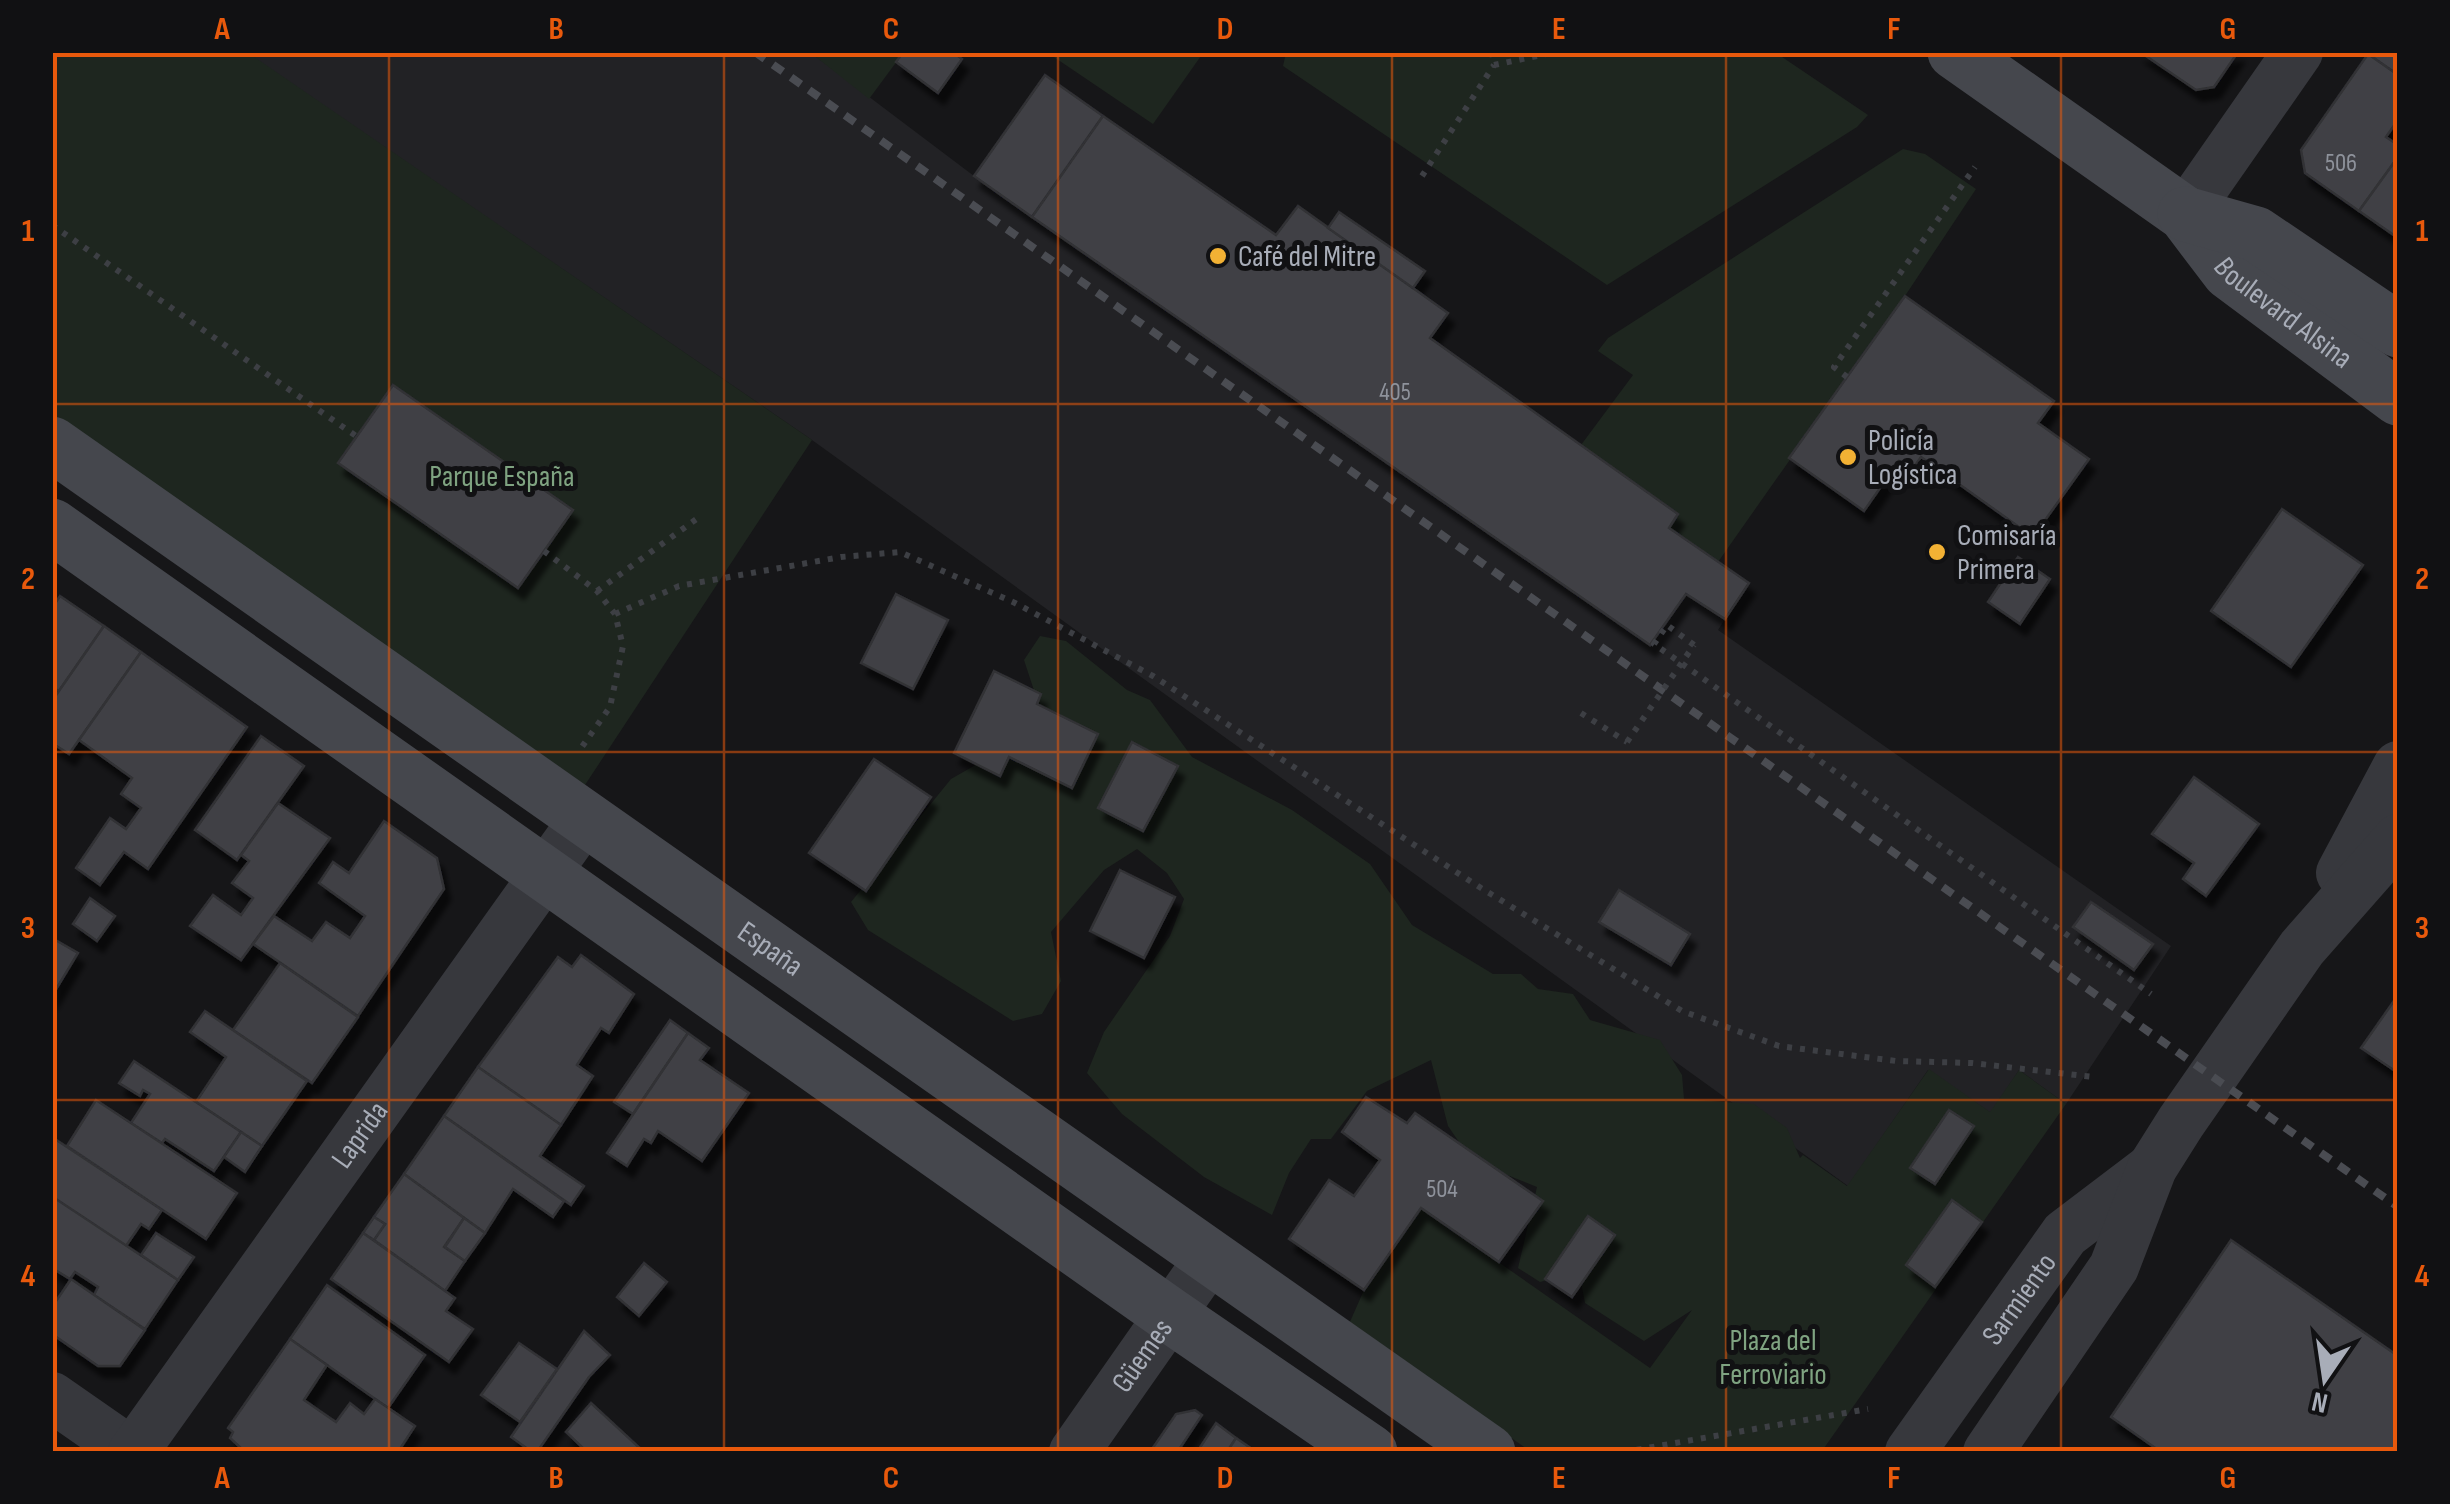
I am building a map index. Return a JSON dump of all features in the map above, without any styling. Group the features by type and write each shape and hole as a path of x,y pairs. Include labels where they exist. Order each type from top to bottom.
{"street":[{"name":"Boulevard Alsina","path":"1956,52 2185,214 2229,272 2398,398"},
{"path":"2185,214 2298,52"},
{"name":"Boulevard Alsina","path":"2185,214 2256,234 2398,330"},
{"name":"España","path":"52,444 1488,1452"},
{"path":"52,526 1370,1452"},
{"name":"Sarmiento","path":"1988,1452 2114,1267 2152,1168 2302,948 2398,766"},
{"name":"Laprida","path":"132,1452 585,818"},
{"name":"Sarmiento","path":"2302,948 2398,839"},
{"name":"Sarmiento","path":"1910,1452 2065,1234 2152,1168"},
{"name":"Güemes","path":"1074,1452 1210,1258"},
{"path":"52,1397 132,1452"}],"path":[{"path":"1422,176 1494,64 1492,52"},
{"path":"1494,64 1556,52"},
{"path":"1847,377 1834,367 1975,167"},
{"path":"52,226 356,436"},
{"path":"597,591 702,515"},
{"path":"544,552 597,591 614,614 622,646 610,708 577,753"},
{"path":"614,614 678,586 840,557 900,552 1015,603 1154,676 1480,888 1682,1011 1779,1046 1896,1061 1972,1063 2093,1077"},
{"path":"1582,713 1626,742 1694,645 1667,626 1654,644 2151,994"},
{"path":"1624,1452 1868,1409"}],"shaded area":[{"path":"247,53 811,53 974,176 1649,645 1686,594 1725,619 1718,630 2171,946 2066,1104 2019,1070 1991,1113 1928,1070 1848,1186 812,440"}],"green space":[{"name":"Parque España","path":"247,52 812,440 585,785 53,414 53,53"},
{"path":"811,53 903,53 869,99"},
{"path":"1048,53 1203,53 1153,124"},
{"path":"1286,53 1776,53 1868,115 1857,127 1607,285 1283,66"},
{"path":"1903,149 1925,154 1976,189 1718,562 1669,528 1678,514 1581,445 1633,375 1598,351 1608,338"},
{"name":"Plaza del Ferroviario","path":"1040,636 1066,641 1127,690 1150,700 1192,757 1292,810 1370,864 1412,925 1493,974 1521,974 1538,989 1573,994 1590,1020 1660,1040 1682,1075 1684,1099 1754,1104 1787,1128 1800,1158 1803,1155 1847,1186 1929,1069 1990,1112 2019,1070 2066,1104 1822,1451 1530,1451 1349,1324 1364,1290 1421,1208 1650,1368 1692,1310 1644,1341 1585,1303 1579,1271 1540,1282 1518,1268 1537,1187 1472,1161 1448,1126 1431,1060 1367,1091 1331,1139 1311,1139 1289,1173 1272,1215 1204,1177 1122,1114 1087,1073 1104,1032 1170,936 1184,899 1167,873 1137,849 1104,870 1051,932 1061,981 1042,1014 1013,1021 868,930 851,902 951,779 986,759 1048,733 1024,660"}],"building":[{"path":"903,52 953,52 962,59 938,93 896,62"},
{"path":"2140,52 2238,52 2214,87 2196,90"},
{"path":"2398,52 2398,75 2368,54"},
{"path":"2368,54 2398,75 2398,120 2386,137 2398,145 2398,157 2359,211 2305,173 2301,150"},
{"path":"1045,75 1103,116 1032,217 974,176"},
{"path":"1103,116 1276,235 1298,206 1448,313 1430,338 1678,514 1669,528 1749,583 1725,619 1686,594 1650,645 1032,217"},
{"path":"2398,157 2398,238 2359,211"},
{"path":"1339,212 1425,271 1413,288 1328,228"},
{"path":"1905,296 2054,401 2038,423 2089,459 2033,537 1921,457 1912,470 1899,461 1864,511 1789,458"},
{"path":"393,385 573,510 518,588 338,463"},
{"path":"2282,509 2363,565 2291,667 2211,611"},
{"path":"2018,557 2050,579 2020,624 1988,602"},
{"path":"896,594 948,620 913,689 861,663"},
{"path":"60,596 104,626 59,691 52,687 52,608"},
{"path":"104,626 141,652 69,754 52,743 52,701"},
{"path":"141,652 247,727 148,869 124,852 100,885 76,868 110,818 126,829 141,808 121,794 132,778 79,740"},
{"path":"994,671 1041,694 1037,704 1098,734 1072,788 1009,757 1000,776 954,753"},
{"path":"261,736 304,766 237,860 195,830"},
{"path":"1132,742 1178,766 1143,831 1098,808"},
{"path":"874,759 931,797 866,891 809,853"},
{"path":"2194,777 2259,824 2206,896 2183,879 2194,863 2152,834"},
{"path":"278,803 330,838 241,960 190,926 213,895 241,915 253,898 232,883 249,861 241,855"},
{"path":"384,821 437,858 444,889 358,1016 253,944 274,916 312,941 326,922 350,938 365,916 319,883 333,862 349,873"},
{"path":"1120,870 1175,897 1144,958 1090,931"},
{"path":"1619,890 1690,934 1671,965 1599,922"},
{"path":"90,898 115,916 97,941 73,924"},
{"path":"2091,902 2153,944 2134,970 2073,927"},
{"path":"52,938 78,953 52,996"},
{"path":"581,955 634,994 609,1033 601,1028 577,1065 593,1076 561,1125 478,1067 558,957 572,967"},
{"path":"280,963 358,1017 312,1083 233,1030"},
{"path":"2398,995 2398,1073 2361,1048"},
{"path":"205,1011 307,1081 262,1146 196,1102 226,1057 190,1032"},
{"path":"670,1020 688,1033 633,1114 614,1102"},
{"path":"688,1033 709,1048 700,1060 749,1093 702,1161 658,1131 651,1143 644,1139 627,1166 607,1153"},
{"path":"134,1061 241,1132 214,1171 165,1139 162,1143 131,1123 150,1094 143,1090 140,1096 119,1083"},
{"path":"478,1067 561,1125 540,1156 584,1186 571,1205 444,1116"},
{"path":"1366,1097 1407,1123 1415,1113 1543,1201 1499,1262 1421,1208 1364,1290 1289,1239 1329,1180 1354,1196 1380,1160 1342,1132"},
{"path":"96,1100 237,1193 206,1239 67,1146"},
{"path":"1949,1110 1974,1126 1935,1184 1910,1168"},
{"path":"444,1116 564,1201 553,1217 513,1189 485,1233 404,1174"},
{"path":"241,1132 262,1146 245,1172 224,1157"},
{"path":"52,1137 162,1210 149,1229 141,1224 126,1246 52,1198"},
{"path":"404,1174 464,1218 444,1247 465,1261 445,1291 374,1240 385,1224 374,1217"},
{"path":"53,1197 178,1280 145,1329 94,1295 98,1287 75,1272 70,1279 52,1268"},
{"path":"1952,1200 1982,1222 1935,1287 1906,1265"},
{"path":"1588,1216 1615,1235 1572,1297 1545,1279"},
{"path":"374,1217 385,1224 374,1240 363,1233"},
{"path":"464,1218 485,1233 465,1261 445,1247"},
{"path":"156,1233 194,1257 178,1280 141,1255"},
{"path":"363,1233 455,1298 446,1311 473,1329 449,1362 331,1279"},
{"path":"2231,1240 2398,1356 2398,1452 2161,1452 2111,1417"},
{"path":"644,1263 667,1282 639,1316 617,1297"},
{"path":"71,1279 145,1330 120,1366 98,1366 52,1334 52,1307"},
{"path":"327,1285 425,1355 388,1408 290,1339"},
{"path":"584,1331 610,1355 589,1377 537,1452 532,1452 511,1437"},
{"path":"290,1339 327,1365 304,1400 336,1422 350,1403 364,1414 375,1399 415,1426 398,1452 245,1452 230,1438 233,1432 228,1428"},
{"path":"519,1343 557,1369 520,1422 481,1395"},
{"path":"591,1403 644,1452 587,1452 566,1432"},
{"path":"1195,1410 1202,1415 1180,1448 1185,1452 1150,1452 1176,1414"},
{"path":"1216,1423 1236,1438 1227,1452 1197,1452"},
{"path":"1236,1438 1255,1451 1255,1452 1227,1452"}],"railway":[{"path":"755,52 2398,1207"}],"place":[{"name":"Café del Mitre","path":"1218,256"},
{"name":"Policía Logística","path":"1848,457"},
{"name":"Comisaría Primera","path":"1937,552"}]}
